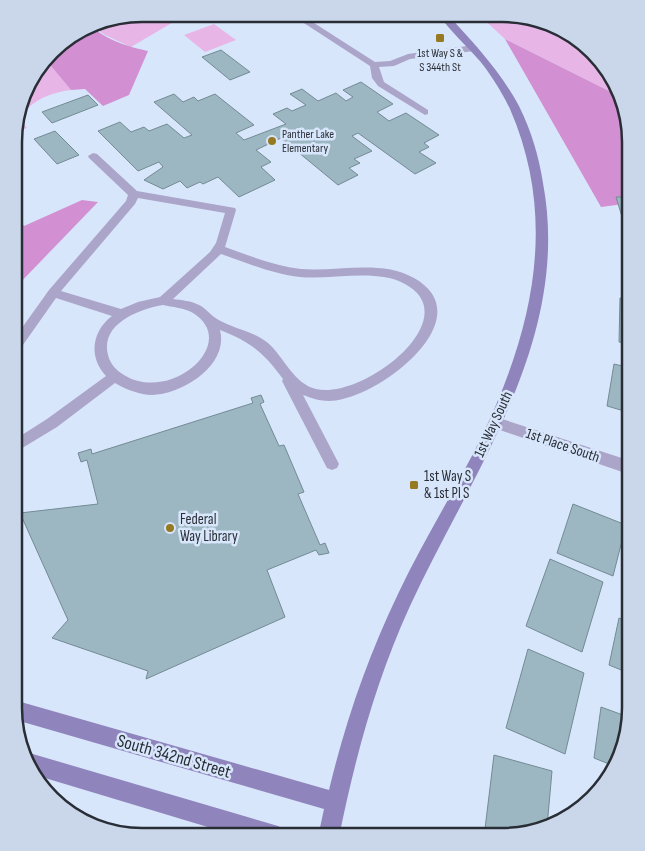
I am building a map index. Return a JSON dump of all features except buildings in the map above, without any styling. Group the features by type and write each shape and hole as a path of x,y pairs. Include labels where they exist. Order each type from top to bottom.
{"main road":[{"name":"1st Way South","path":"330,828 361,707 380,653 404,600 496,423 522,357 536,302 542,262 544,219 540,184 534,154 525,129 502,85 474,48 450,22"},
{"name":"South 342nd Street","path":"23,712 335,802"},
{"path":"37,765 248,828"}],"street":[{"name":"1st Place South","path":"496,423 622,465"}],"lane":[{"path":"306,22 374,65 391,64 408,57 474,48"},
{"path":"374,65 377,78 381,84 425,112"},
{"path":"93,156 134,194 231,210 218,250 208,262 163,301"},
{"path":"22,338 53,293 126,210 134,194"},
{"path":"218,250 269,266 300,273 380,273 396,276 418,286 430,297 432,304 429,324 419,342 392,371 374,383 343,395 330,396 306,391 288,378"},
{"path":"53,293 122,314"},
{"path":"212,322 216,338 210,358 194,375 185,380 156,388 142,388 114,377 107,370 101,359 101,342 111,323 122,314 148,303 163,301 189,305 199,310 212,322 256,341 269,352 288,378 332,464"},
{"path":"22,442 52,423 114,377"}],"shaded area":[{"path":"142,22 173,22 131,47 99,31"},
{"path":"487,22 518,24 548,32 576,47 598,69 611,92 611,92 505,39"},
{"path":"214,24 236,40 205,52 184,35"},
{"path":"98,31 126,45 148,51 129,95 103,106 85,89 71,90 50,65 69,47 89,35"},
{"path":"505,39 611,92 621,127 622,204 601,207"},
{"path":"50,65 71,90 49,95 28,108 39,82"},
{"path":"82,200 98,202 22,281 22,223 24,226"}],"place":[{"name":"1st Way S & S 344th St","path":"440,38"},
{"name":"Panther Lake Elementary","path":"272,141"},
{"name":"1st Way S & 1st Pl S","path":"414,485"},
{"name":"Federal Way Library","path":"170,528"}]}
